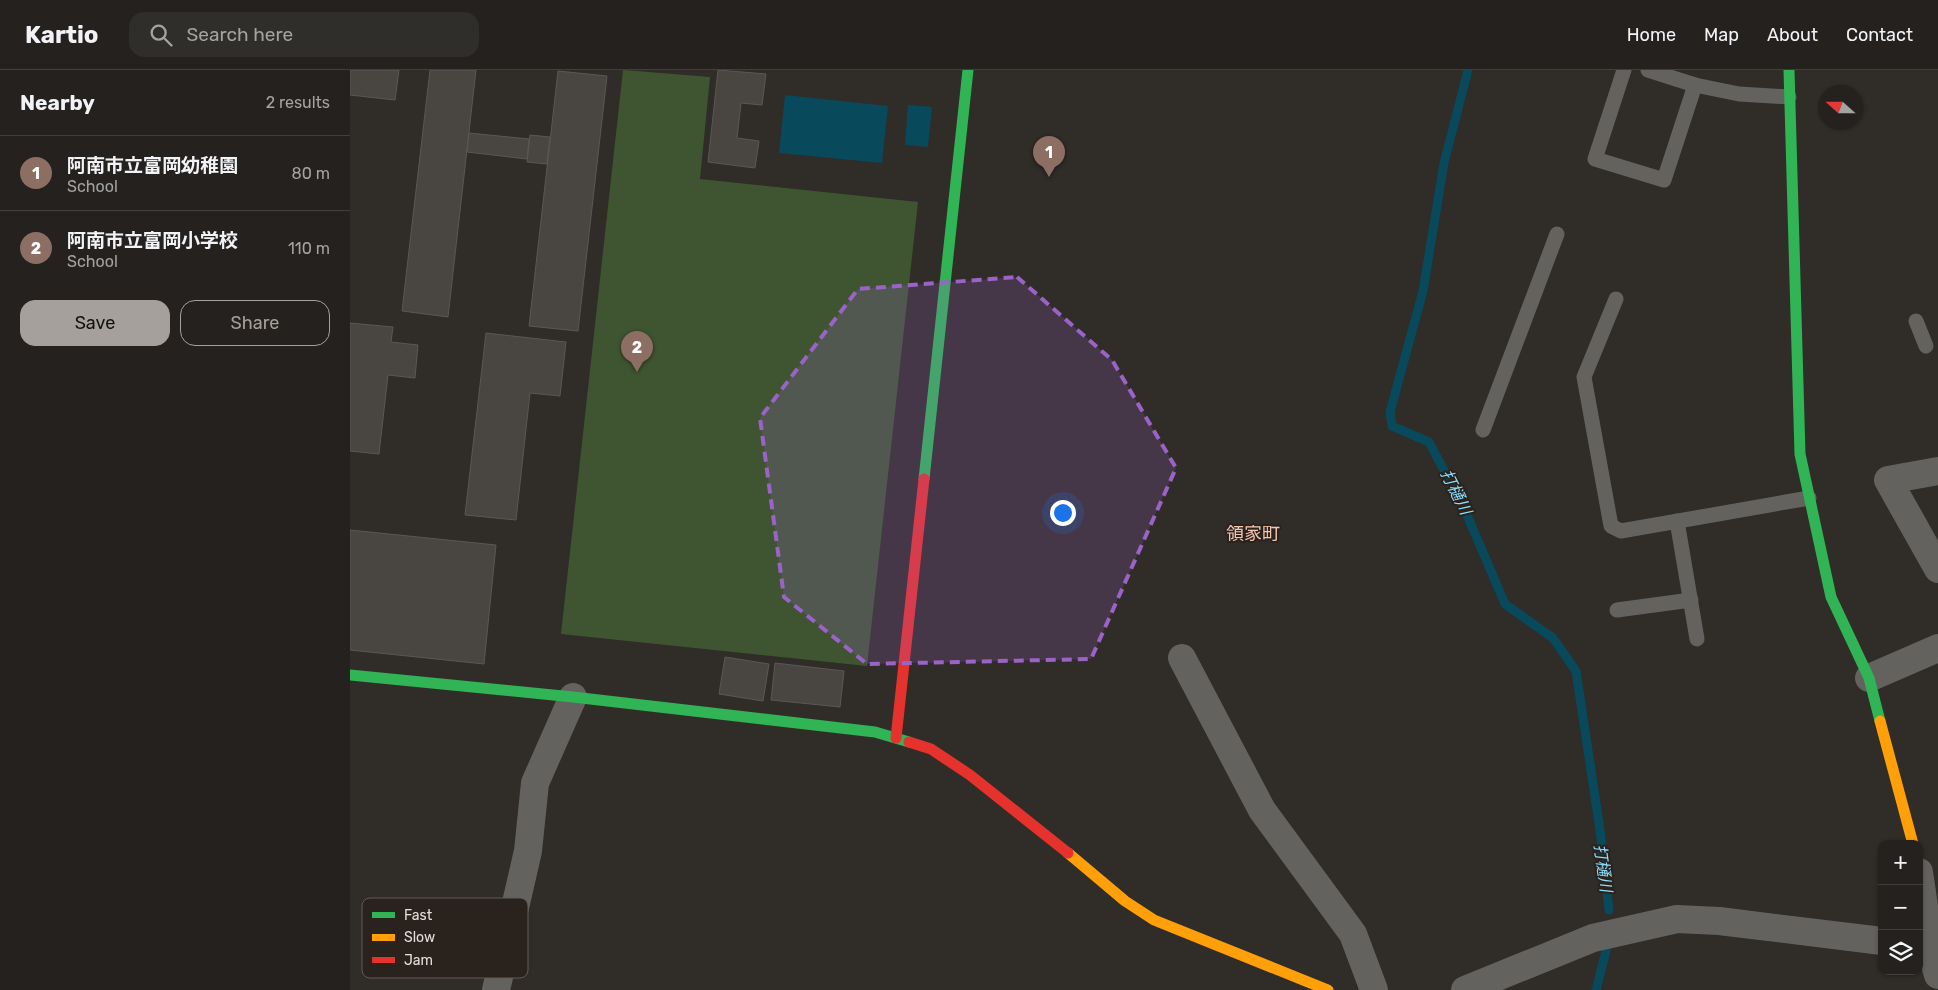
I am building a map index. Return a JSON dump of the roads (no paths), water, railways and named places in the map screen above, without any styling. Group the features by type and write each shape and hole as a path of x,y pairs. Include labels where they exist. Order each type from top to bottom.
{"street":[{"path":"896,738 968,70"},
{"path":"1789,70 1800,454 1831,597 1869,678 1912,840"},
{"path":"1938,471 1888,480 1938,569"},
{"path":"1869,678 1938,648"},
{"path":"1182,658 1262,810 1353,934 1374,990"},
{"path":"350,675 875,732 896,738 930,749 970,775 1051,838 1126,901 1154,920 1328,990"},
{"path":"517,898 528,851 535,783 573,698"},
{"path":"1921,885 1929,947 1938,976"},
{"path":"1465,990 1593,938 1677,919 1719,921 1878,941"}],"lane":[{"path":"1624,70 1595,159 1664,180 1695,85"},
{"path":"1648,70 1695,85 1739,94 1789,96"},
{"path":"1483,430 1557,234"},
{"path":"1616,299 1584,377 1611,526 1621,531 1809,498"},
{"path":"1916,321 1926,346"},
{"path":"1677,521 1697,639"},
{"path":"1617,610 1691,600"}],"water":[{"path":"785,95 888,106 882,163 779,153"},
{"path":"908,105 932,107 928,147 905,145"}],"waterway":[{"name":"打樋川","path":"1468,70 1444,163 1423,291 1390,412 1392,426 1429,442 1464,508 1505,604 1553,638 1576,671 1600,830 1609,910"},
{"name":"打樋川","path":"1596,990 1607,947"}],"place":[{"name":"阿南市立富岡幼稚園","path":"1049,177"},
{"name":"阿南市立富岡小学校","path":"637,372"}],"district":[{"name":"領家町","path":"1253,534"}]}
